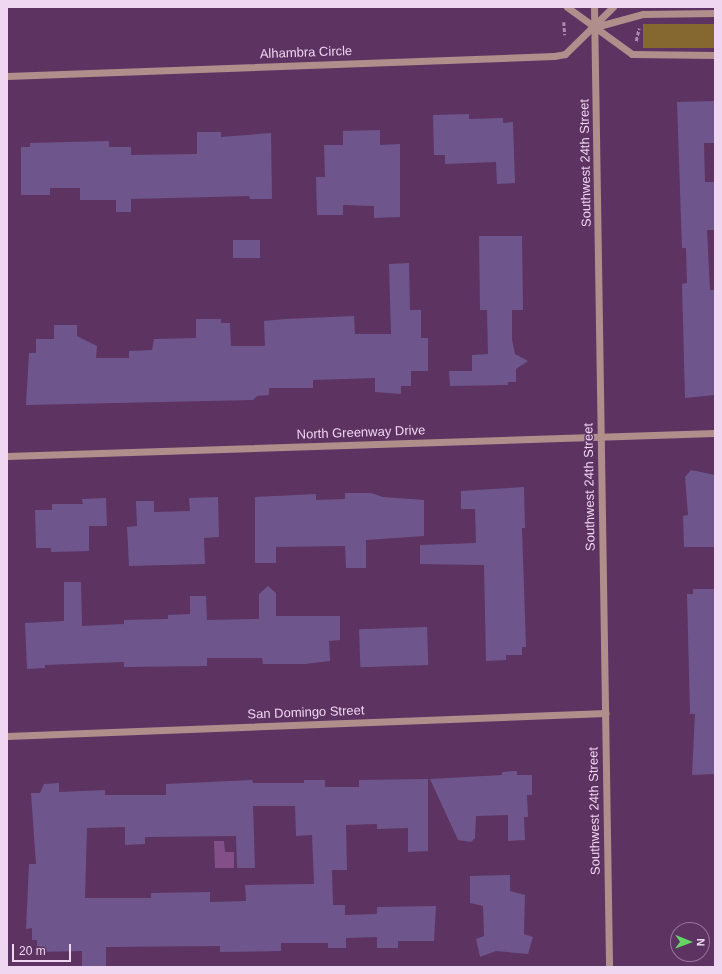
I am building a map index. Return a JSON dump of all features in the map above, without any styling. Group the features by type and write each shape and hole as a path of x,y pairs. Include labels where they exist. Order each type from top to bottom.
{"street":[{"path":"567,7 632,54 715,55"},
{"name":"Southwest 24th Street","path":"594,7 602,437 609,967"},
{"path":"594,27 613,7"},
{"name":"Alhambra Circle","path":"7,76 554,56 566,54 594,27 643,14 715,13"},
{"name":"North Greenway Drive","path":"7,456 715,433"},
{"name":"San Domingo Street","path":"7,736 606,714"}],"path":[{"path":"564,17 565,37"},
{"path":"635,46 640,26"}],"shaded area":[{"path":"643,24 715,24 715,48 643,48"},
{"path":"214,841 224,841 225,852 234,852 234,868 215,868"}],"building":[{"path":"715,101 715,143 704,143 705,182 715,182 715,230 707,230 710,290 714,290 715,395 685,398 682,284 687,283 686,248 682,248 677,102"},
{"path":"469,114 469,119 503,118 503,123 513,122 515,183 497,184 496,162 445,164 445,155 434,155 433,115"},
{"path":"380,130 380,145 400,144 400,217 374,218 374,206 343,205 343,215 317,215 316,177 325,177 324,145 343,145 343,131"},
{"path":"197,132 221,132 221,137 271,133 272,199 250,199 249,196 131,199 131,212 116,212 116,200 80,200 80,188 50,188 50,195 21,195 21,147 30,147 30,143 109,141 109,147 131,147 131,155 197,154"},
{"path":"479,236 522,236 523,310 512,310 512,339 515,354 528,361 516,369 516,382 508,382 508,385 450,386 449,371 472,371 472,355 488,354 487,310 480,310"},
{"path":"233,240 260,240 260,258 233,258"},
{"path":"409,263 410,310 421,310 421,338 428,338 428,371 411,371 411,386 401,386 401,394 375,392 375,378 313,380 313,388 269,388 269,395 257,396 253,400 26,405 29,353 36,353 36,339 54,339 54,325 77,325 77,336 97,346 96,358 129,358 129,351 152,350 154,339 196,338 196,319 221,319 221,323 230,323 231,346 265,346 264,321 285,319 354,316 355,334 391,334 389,264"},
{"path":"691,470 715,475 715,547 684,547 683,516 688,515 685,477"},
{"path":"524,487 525,528 522,528 526,647 522,647 522,655 506,655 506,660 486,661 484,565 420,564 420,545 476,543 475,509 461,509 461,491"},
{"path":"345,493 371,493 383,497 424,500 424,536 366,540 366,568 346,568 345,546 276,547 276,563 255,563 255,497 316,494 316,500 345,499"},
{"path":"218,497 219,537 204,538 205,564 129,566 127,527 137,526 136,501 154,501 154,512 190,511 189,498"},
{"path":"106,498 107,526 89,526 89,551 51,552 51,548 36,548 35,510 52,510 52,504 83,504 82,499"},
{"path":"64,582 81,582 82,626 124,624 124,620 168,619 168,615 190,614 190,596 206,596 207,620 259,619 259,594 268,586 276,593 276,616 340,616 340,640 329,641 330,661 305,664 263,664 262,658 207,658 207,666 124,667 124,662 45,665 45,668 27,669 25,623 64,621"},
{"path":"693,589 715,589 715,774 692,775 695,714 690,714 687,594 693,594"},
{"path":"427,627 428,665 360,667 359,629"},
{"path":"517,771 517,775 532,775 532,795 527,795 528,817 524,817 525,840 508,841 508,815 476,816 475,838 471,842 458,840 430,779 502,775 502,772"},
{"path":"428,779 428,851 408,852 408,828 377,829 377,824 346,825 347,870 332,870 333,905 345,905 345,915 377,914 377,907 436,906 434,941 398,941 398,948 377,948 377,937 346,938 346,948 328,948 328,943 281,943 281,951 220,952 220,946 106,947 106,967 82,967 82,951 37,952 37,940 32,940 32,928 26,929 29,864 36,864 31,793 40,793 44,784 59,783 59,792 105,790 105,795 166,795 166,784 252,780 253,783 304,783 304,780 325,780 325,787 359,787 359,780","holes":["253,806 295,806 296,836 312,835 314,884 245,885 246,901 210,902 210,892 151,893 151,898 85,898 87,828 125,827 125,845 145,844 145,837 236,836 237,868 255,868"]},
{"path":"510,875 510,891 525,895 524,934 533,937 528,954 496,951 480,957 476,939 484,936 483,906 470,903 470,876"}]}
